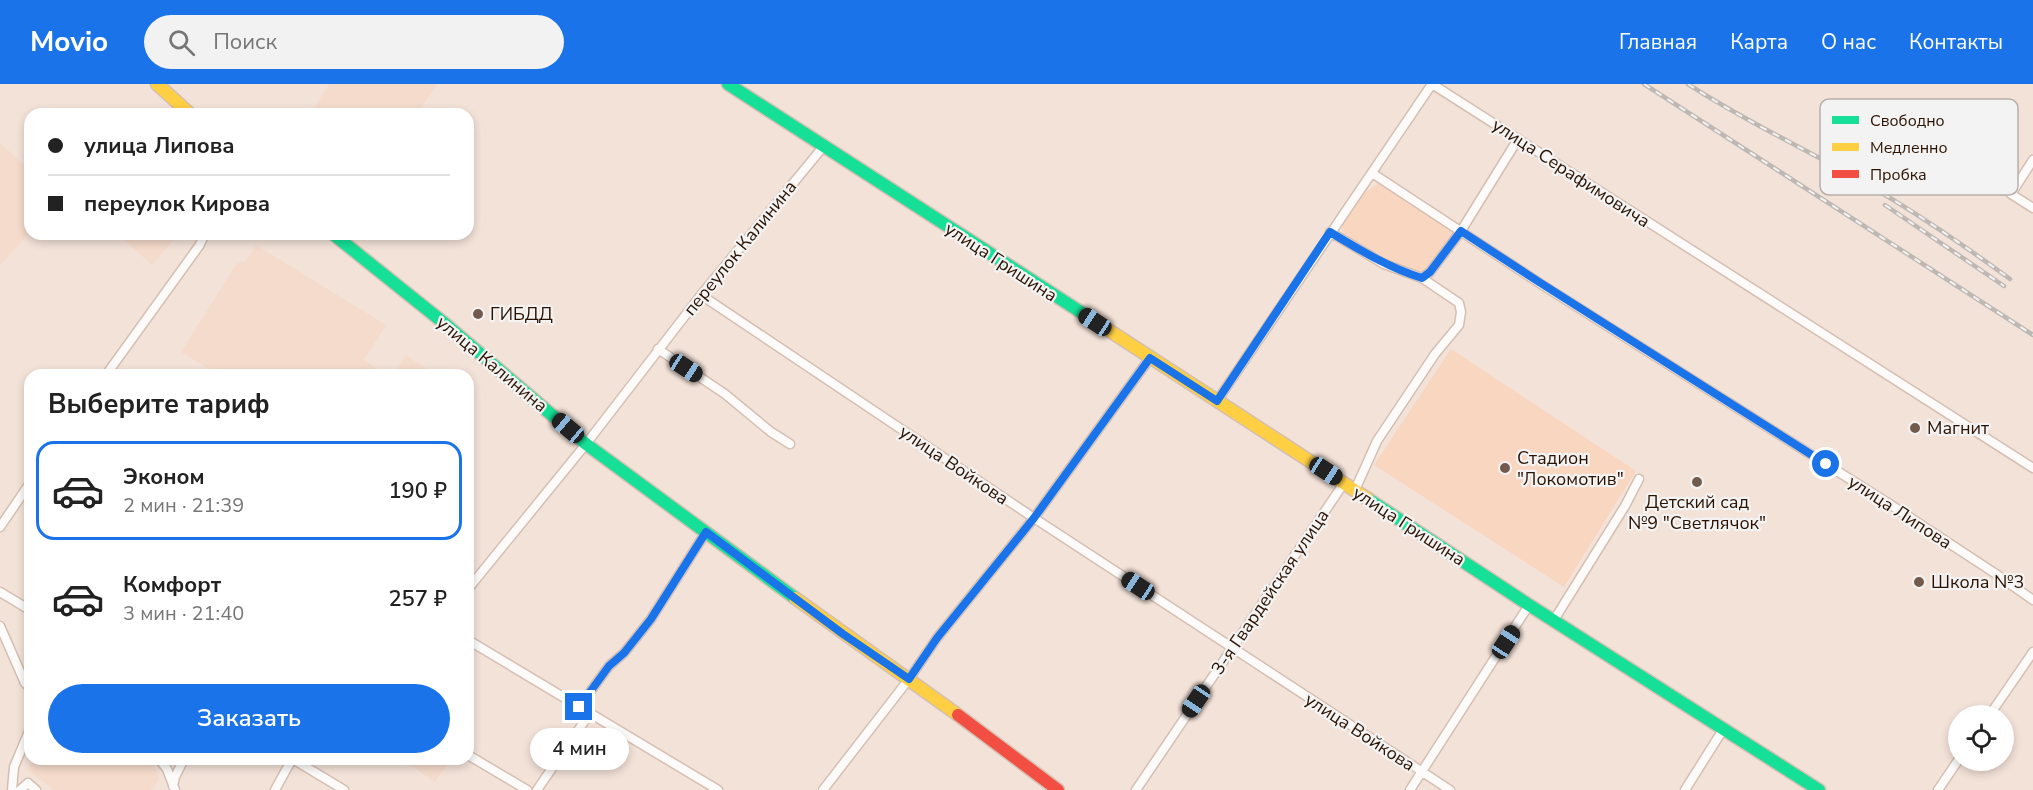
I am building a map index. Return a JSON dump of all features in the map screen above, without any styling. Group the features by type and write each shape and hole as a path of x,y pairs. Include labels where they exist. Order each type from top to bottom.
{"street":[{"path":"157,84 183,108"},
{"name":"улица Гришина","path":"729,84 823,147 1350,486 1529,605 1819,790"},
{"name":"улица Серафимовича","path":"1217,401 1432,84 2033,468"},
{"path":"1330,232 1384,264 1422,278 1430,272 1461,231 1518,140"},
{"name":"переулок Калинина","path":"474,582 586,444 700,295 823,147"},
{"path":"2018,183 2033,160"},
{"name":"улица Липова","path":"1372,173 1544,286 1891,505 2033,600"},
{"path":"2013,195 2033,208"},
{"path":"110,369 202,240"},
{"name":"улица Калинина","path":"340,240 444,323 586,444 1058,790"},
{"name":"3-я Гвардейская улица","path":"1136,790 1232,648 1350,486 1428,363 1459,325 1461,312 1459,303 1422,278"},
{"name":"улица Войкова","path":"700,295 1034,518 1450,790"},
{"path":"658,349 725,394 771,432 790,444"},
{"path":"823,790 909,679 937,638 1034,518 1150,358"},
{"path":"1554,620 1625,506 1639,479"},
{"path":"0,527 24,492"},
{"path":"579,707 609,666 624,653 651,619 706,532"},
{"path":"0,592 24,606"},
{"path":"1410,790 1529,605"},
{"path":"0,626 24,678"},
{"path":"474,644 718,790"},
{"path":"1997,705 2033,652"},
{"path":"537,790 590,713"},
{"path":"1686,790 1724,728"},
{"path":"12,790 14,767 24,743"},
{"path":"474,759 527,790"},
{"path":"163,765 174,788"},
{"path":"174,788 175,777 181,765"},
{"path":"275,790 289,765"},
{"path":"302,765 344,790"},
{"path":"1938,790 1951,771"},
{"path":"20,790 28,783 36,790"}],"shaded area":[{"path":"329,84 437,84 421,108 315,108"},
{"path":"0,143 24,165 24,239 0,265"},
{"path":"1379,183 1455,231 1429,269 1421,273 1385,261 1343,235 1342,225 1364,193"},
{"path":"124,240 174,240 152,265"},
{"path":"256,245 386,325 364,360 378,369 209,369 181,352 237,263 246,261"},
{"name":"Стадион \"Локомотив\"","path":"1451,349 1636,471 1564,587 1374,465"},
{"path":"406,355 427,369 398,369"},
{"path":"31,765 152,765 155,767 159,779 151,790 54,790 28,770"},
{"path":"411,765 447,765 435,782"}],"railway":[{"path":"1644,84 2033,335"},
{"path":"1688,84 1748,120 1820,158"},
{"path":"1885,195 1951,237 2010,279"},
{"path":"1885,205 2004,286"}],"traffic: fast":[{"path":"728,84 1093,320"},
{"path":"340,240 444,323 586,444 795,598"},
{"path":"1368,499 1819,790"}],"traffic: slow":[{"path":"157,84 183,108"},
{"path":"1093,320 1368,499"},
{"path":"795,598 958,715"}],"traffic: jam":[{"path":"958,715 1058,790"}],"place":[{"name":"ГИБДД","path":"478,314"},
{"name":"Магнит","path":"1915,428"},
{"name":"Стадион \"Локомотив\"","path":"1505,468"},
{"name":"Детский сад №9 \"Светлячок\"","path":"1697,482"},
{"name":"Школа №3","path":"1919,582"}],"route":[{"path":"579,707 609,666 624,653 651,619 706,532 843,634 909,679 937,638 1034,518 1150,358 1217,401 1330,232 1384,264 1422,278 1430,272 1461,231 1826,464"}]}
